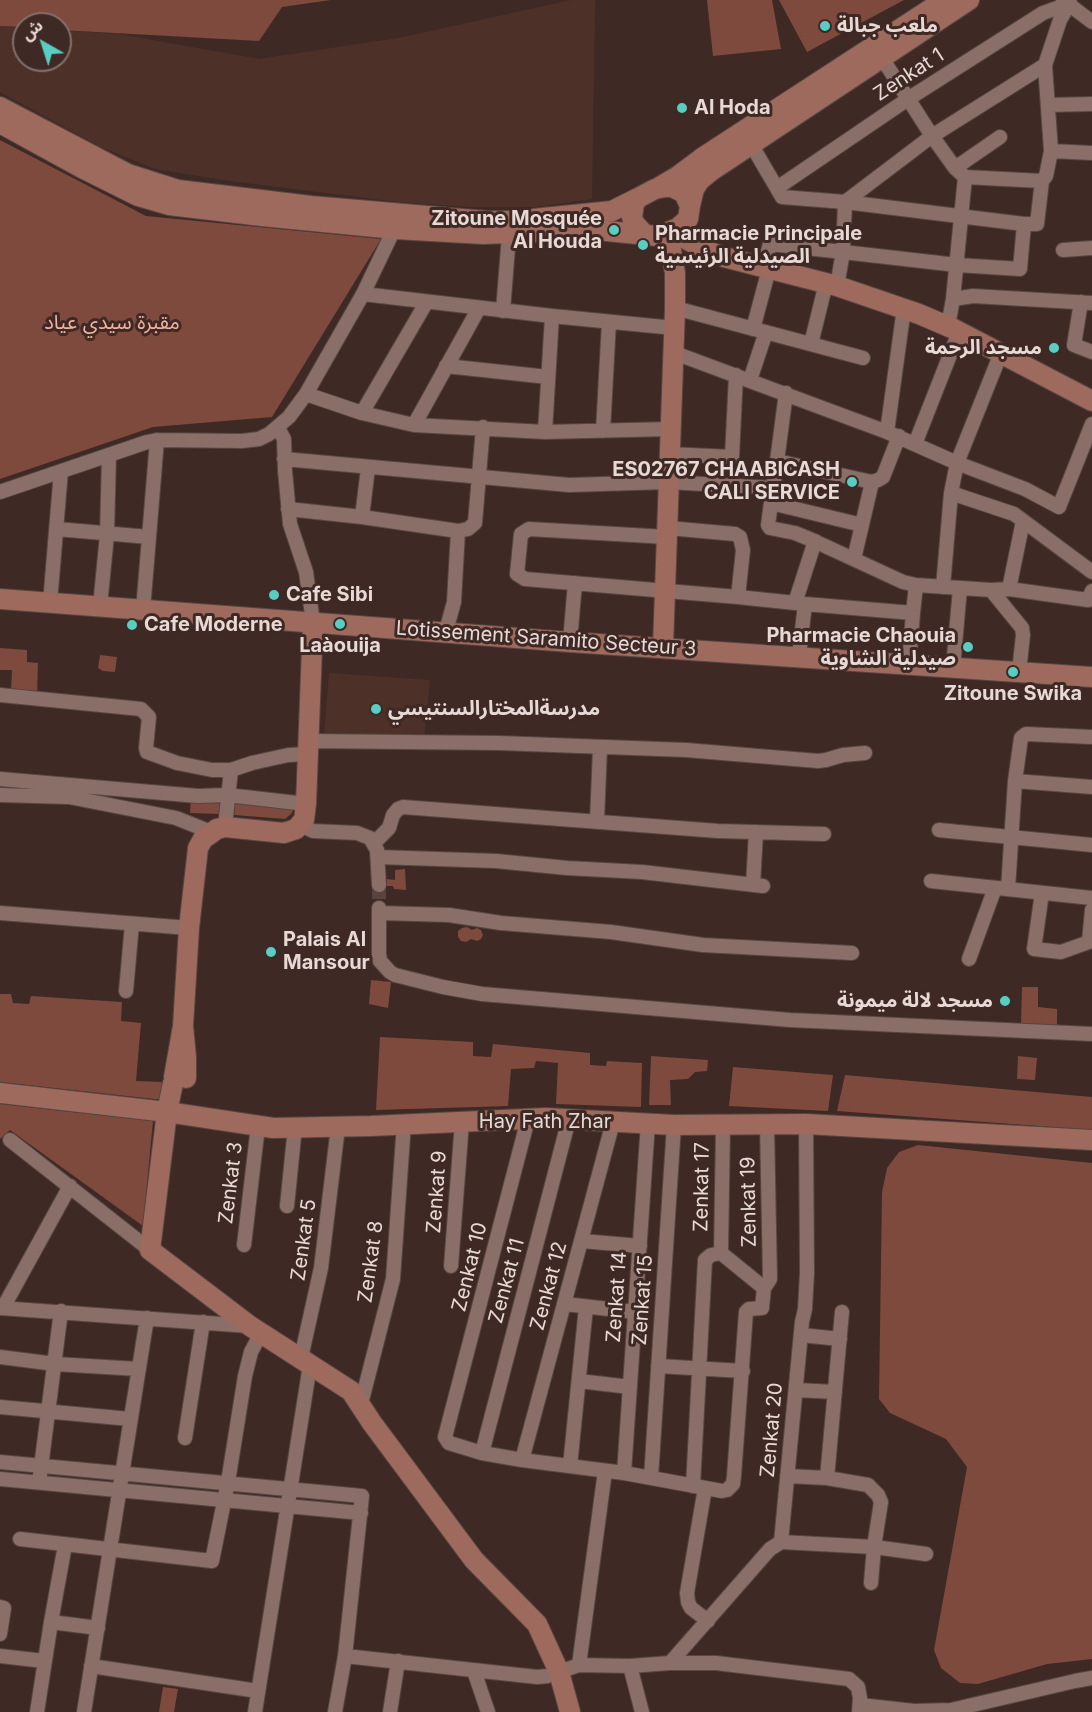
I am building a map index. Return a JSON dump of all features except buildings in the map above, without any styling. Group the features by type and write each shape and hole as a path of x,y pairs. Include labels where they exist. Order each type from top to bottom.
{"street":[{"path":"397,222 513,221 612,211 678,176 702,158 945,0"},
{"path":"716,254 691,220 691,196 700,180 969,0"},
{"path":"751,144 782,197 845,202 1024,225 1037,224 1042,182 1046,176 1050,152 1045,65 1059,20 1068,1 1092,22"},
{"name":"Zenkat 1","path":"777,188 908,99 1043,13 1068,1"},
{"path":"882,57 932,136 960,172 961,216 953,299 954,329 915,444"},
{"path":"845,202 932,136 1045,65"},
{"path":"1048,105 1092,104"},
{"path":"0,107 62,149"},
{"path":"0,123 147,181 178,190 263,208 509,235 597,230 658,233 684,224 690,209 684,194 679,189 665,187 647,194 634,204 632,217 638,229 658,233 766,269 831,285 904,308 954,329 1092,401"},
{"path":"960,172 1000,137"},
{"path":"1050,152 1092,153"},
{"path":"960,172 1042,182"},
{"path":"811,344 843,252 845,202"},
{"path":"0,492 157,440 242,441 259,439 278,428 306,394 363,294 397,222"},
{"path":"750,380 770,244 957,265 1020,269 1024,225"},
{"path":"658,233 675,273"},
{"path":"503,310 509,235"},
{"path":"1063,250 1092,248"},
{"path":"663,647 675,273 679,263 687,255 696,251 716,254"},
{"path":"363,294 426,303 674,328"},
{"path":"953,299 973,296 1086,303 1074,345 1092,352"},
{"path":"362,413 426,303"},
{"path":"414,424 479,308"},
{"path":"675,308 863,358"},
{"path":"777,461 872,482 883,477 893,434 904,308"},
{"path":"545,432 552,316"},
{"path":"603,431 609,322"},
{"path":"672,352 893,434 957,463 1025,489 1059,507 1092,424"},
{"path":"943,587 951,493 957,463 1001,353"},
{"path":"446,366 548,378"},
{"path":"669,454 732,457 736,375"},
{"path":"786,393 768,525 770,528 795,533 887,576 916,585 1009,589 1088,600 1092,591"},
{"path":"306,394 362,413 414,424 545,432 670,429"},
{"path":"288,509 458,531 468,529 474,523 483,427"},
{"path":"0,795 69,797 176,818 218,830 284,833 296,830 304,820 313,622 306,573 290,524 284,439 278,428"},
{"path":"143,610 157,440"},
{"path":"100,606 107,535 109,455"},
{"path":"284,459 569,485 668,482 773,488"},
{"path":"362,517 368,468"},
{"path":"50,603 61,471"},
{"path":"854,559 872,482"},
{"path":"951,493 1014,514 1092,572"},
{"path":"771,503 861,525"},
{"path":"1009,589 1023,521"},
{"path":"57,529 150,537"},
{"path":"738,597 743,550 740,537 735,534 529,529 524,530 521,534 517,574 520,577 666,589 800,604 913,613"},
{"path":"446,631 454,602 458,531"},
{"path":"799,656 800,604 814,541"},
{"path":"570,642 575,582"},
{"path":"909,664 916,585"},
{"path":"953,668 960,588"},
{"path":"991,590 1022,628 1019,672"},
{"name":"Lotissement Saramito Secteur 3","path":"0,599 1092,678"},
{"path":"0,695 141,709 149,717 147,752 177,763 231,771 309,748 443,742 721,752 818,760 865,753"},
{"path":"969,959 1001,889 1011,837 1021,738 1024,734 1092,737"},
{"path":"597,821 600,748"},
{"path":"150,1250 180,1081 195,857 198,848 218,830 231,771"},
{"path":"0,779 198,796 227,795 306,804"},
{"path":"1015,781 1092,787"},
{"path":"376,850 389,828 393,815 403,807 756,832 824,834"},
{"path":"300,825 313,831 364,835 376,850 379,885"},
{"path":"939,830 1092,845"},
{"path":"376,850 567,868 642,872 758,885 756,832"},
{"path":"931,881 1092,898"},
{"path":"1042,893 1034,949 1061,952 1089,942 1092,910"},
{"path":"852,953 703,945 611,932 379,910 380,961 390,972 443,987 482,994 790,1020 1092,1034"},
{"path":"0,913 189,928"},
{"path":"126,991 132,924"},
{"name":"Hay Fath Zhar","path":"0,1094 174,1113 258,1126 339,1126 569,1119 674,1125 806,1124 1092,1140"},
{"name":"Zenkat 10","path":"482,1453 447,1442 445,1437 528,1119"},
{"name":"Zenkat 11","path":"482,1453 569,1119"},
{"name":"Zenkat 9","path":"451,1266 462,1122"},
{"name":"Zenkat 12","path":"522,1460 613,1122"},
{"name":"Zenkat 8","path":"361,1404 393,1279 404,1123"},
{"name":"Zenkat 14","path":"624,1473 648,1123"},
{"name":"Zenkat 20","path":"781,1542 801,1328 806,1309 806,1124"},
{"name":"Zenkat 15","path":"651,1478 674,1125"},
{"name":"Zenkat 19","path":"767,1125 767,1284"},
{"name":"Zenkat 3","path":"244,1245 258,1126"},
{"path":"287,1206 295,1126"},
{"name":"Zenkat 5","path":"255,1712 291,1488 339,1126"},
{"name":"Zenkat 17","path":"723,1126 721,1254 767,1284"},
{"path":"10,1140 150,1250 256,1329 348,1389 470,1555 537,1624 544,1636 554,1674 570,1712"},
{"path":"70,1186 2,1308 203,1322 256,1329"},
{"path":"582,1241 640,1246"},
{"path":"708,1621 691,1608 687,1593 699,1487 700,1369 705,1260 711,1255 721,1254"},
{"path":"482,1453 624,1473 722,1491 731,1488 743,1371 746,1312 749,1309 762,1308 767,1284"},
{"path":"565,1305 636,1312"},
{"path":"570,1467 586,1307"},
{"path":"39,1483 62,1311"},
{"path":"827,1478 842,1312"},
{"path":"84,1712 147,1318"},
{"path":"184,1438 203,1322"},
{"path":"801,1328 840,1339"},
{"path":"20,1539 212,1561 228,1482 244,1376 256,1329"},
{"path":"0,1357 55,1364 139,1369"},
{"path":"658,1366 743,1371"},
{"path":"579,1381 630,1387"},
{"path":"796,1390 835,1392"},
{"path":"0,1407 130,1419"},
{"path":"0,1462 362,1496 345,1656 335,1712"},
{"path":"579,1665 605,1471"},
{"path":"788,1476 827,1478 868,1485 878,1495 881,1502 871,1583"},
{"path":"0,1479 361,1513"},
{"path":"670,1663 770,1549 781,1542 874,1547 926,1554"},
{"path":"37,1712 65,1545"},
{"path":"0,1607 4,1608 0,1634"},
{"path":"51,1622 98,1628"},
{"path":"0,1656 44,1661"},
{"path":"345,1656 537,1677 579,1665 716,1663 849,1679 858,1687 859,1708 914,1711 963,1708 1092,1678"},
{"path":"390,1712 398,1661"},
{"path":"91,1666 258,1691"},
{"path":"630,1666 642,1712"},
{"path":"474,1671 488,1712"},
{"path":"554,1674 557,1712"}],"shaded area":[{"path":"571,0 595,0 592,199 535,207 469,207 398,202 155,169 99,146 0,92 0,26 12,27 12,72 72,72 72,31 119,34 259,59 404,37"},
{"name":"مدرسةالمختارالسنتيسي","path":"329,673 430,680 424,738 324,736"}],"green space":[{"path":"0,0 331,0 282,7 259,41 72,31 72,12 12,12 12,26 0,26"},
{"path":"707,0 772,0 781,49 713,56"},
{"name":"ملعب جبالة","path":"779,0 904,0 807,52"},
{"name":"مقبرة سيدي عياد","path":"0,140 146,216 381,239 272,417 153,427 0,479"},
{"path":"0,648 27,650 27,662 38,663 37,695 11,690 12,670 0,670"},
{"path":"100,655 117,657 115,672 98,668"},
{"path":"191,798 222,801 220,814 190,813"},
{"path":"235,802 293,807 292,813 285,819 234,815"},
{"path":"405,869 406,890 387,886 387,879 395,880 395,870"},
{"path":"467,927 472,930 477,928 481,930 483,935 481,939 461,941 458,931"},
{"path":"371,980 391,982 388,1008 369,1004"},
{"path":"1022,987 1038,987 1038,1007 1057,1009 1057,1028 1021,1025"},
{"path":"0,994 11,994 13,1003 29,1004 31,996 122,1002 121,1021 141,1023 136,1081 163,1082 162,1096 154,1099 0,1082"},
{"path":"380,1037 473,1042 473,1056 491,1057 493,1044 590,1053 590,1065 606,1066 607,1061 642,1063 641,1107 556,1104 558,1063 536,1061 534,1068 511,1069 508,1106 376,1110"},
{"path":"651,1056 708,1060 707,1071 695,1072 688,1079 670,1080 671,1105 649,1105"},
{"path":"1018,1056 1037,1058 1035,1080 1017,1079"},
{"path":"733,1067 833,1075 828,1111 729,1106"},
{"path":"845,1075 1092,1097 1092,1130 837,1111"},
{"path":"0,1104 153,1121 143,1226 10,1130 0,1139"},
{"path":"918,1145 1092,1163 1092,1659 1047,1664 978,1684 960,1683 941,1668 934,1650 967,1467 946,1439 890,1413 879,1399 882,1192 887,1168 899,1152"},
{"path":"163,1687 178,1689 174,1712 159,1712"}],"tunnel":[{"path":"379,885 379,908"}],"place":[{"name":"ملعب جبالة","path":"825,26"},
{"name":"Al Hoda","path":"682,108"},
{"name":"Zitoune Mosquée Al Houda","path":"614,230"},
{"name":"Pharmacie Principale الصيدلية الرئيسية","path":"643,245"},
{"name":"مسجد الرحمة","path":"1054,348"},
{"name":"ES02767 CHAABICASH CALI SERVICE","path":"852,482"},
{"name":"Cafe Sibi","path":"274,595"},
{"name":"Laàouija","path":"340,624"},
{"name":"Cafe Moderne","path":"132,625"},
{"name":"Pharmacie Chaouia صيدلية الشاوية","path":"968,647"},
{"name":"Zitoune Swika","path":"1013,672"},
{"name":"مدرسةالمختارالسنتيسي","path":"376,709"},
{"name":"Palais Al Mansour","path":"271,952"},
{"name":"مسجد لالة ميمونة","path":"1005,1001"}]}
